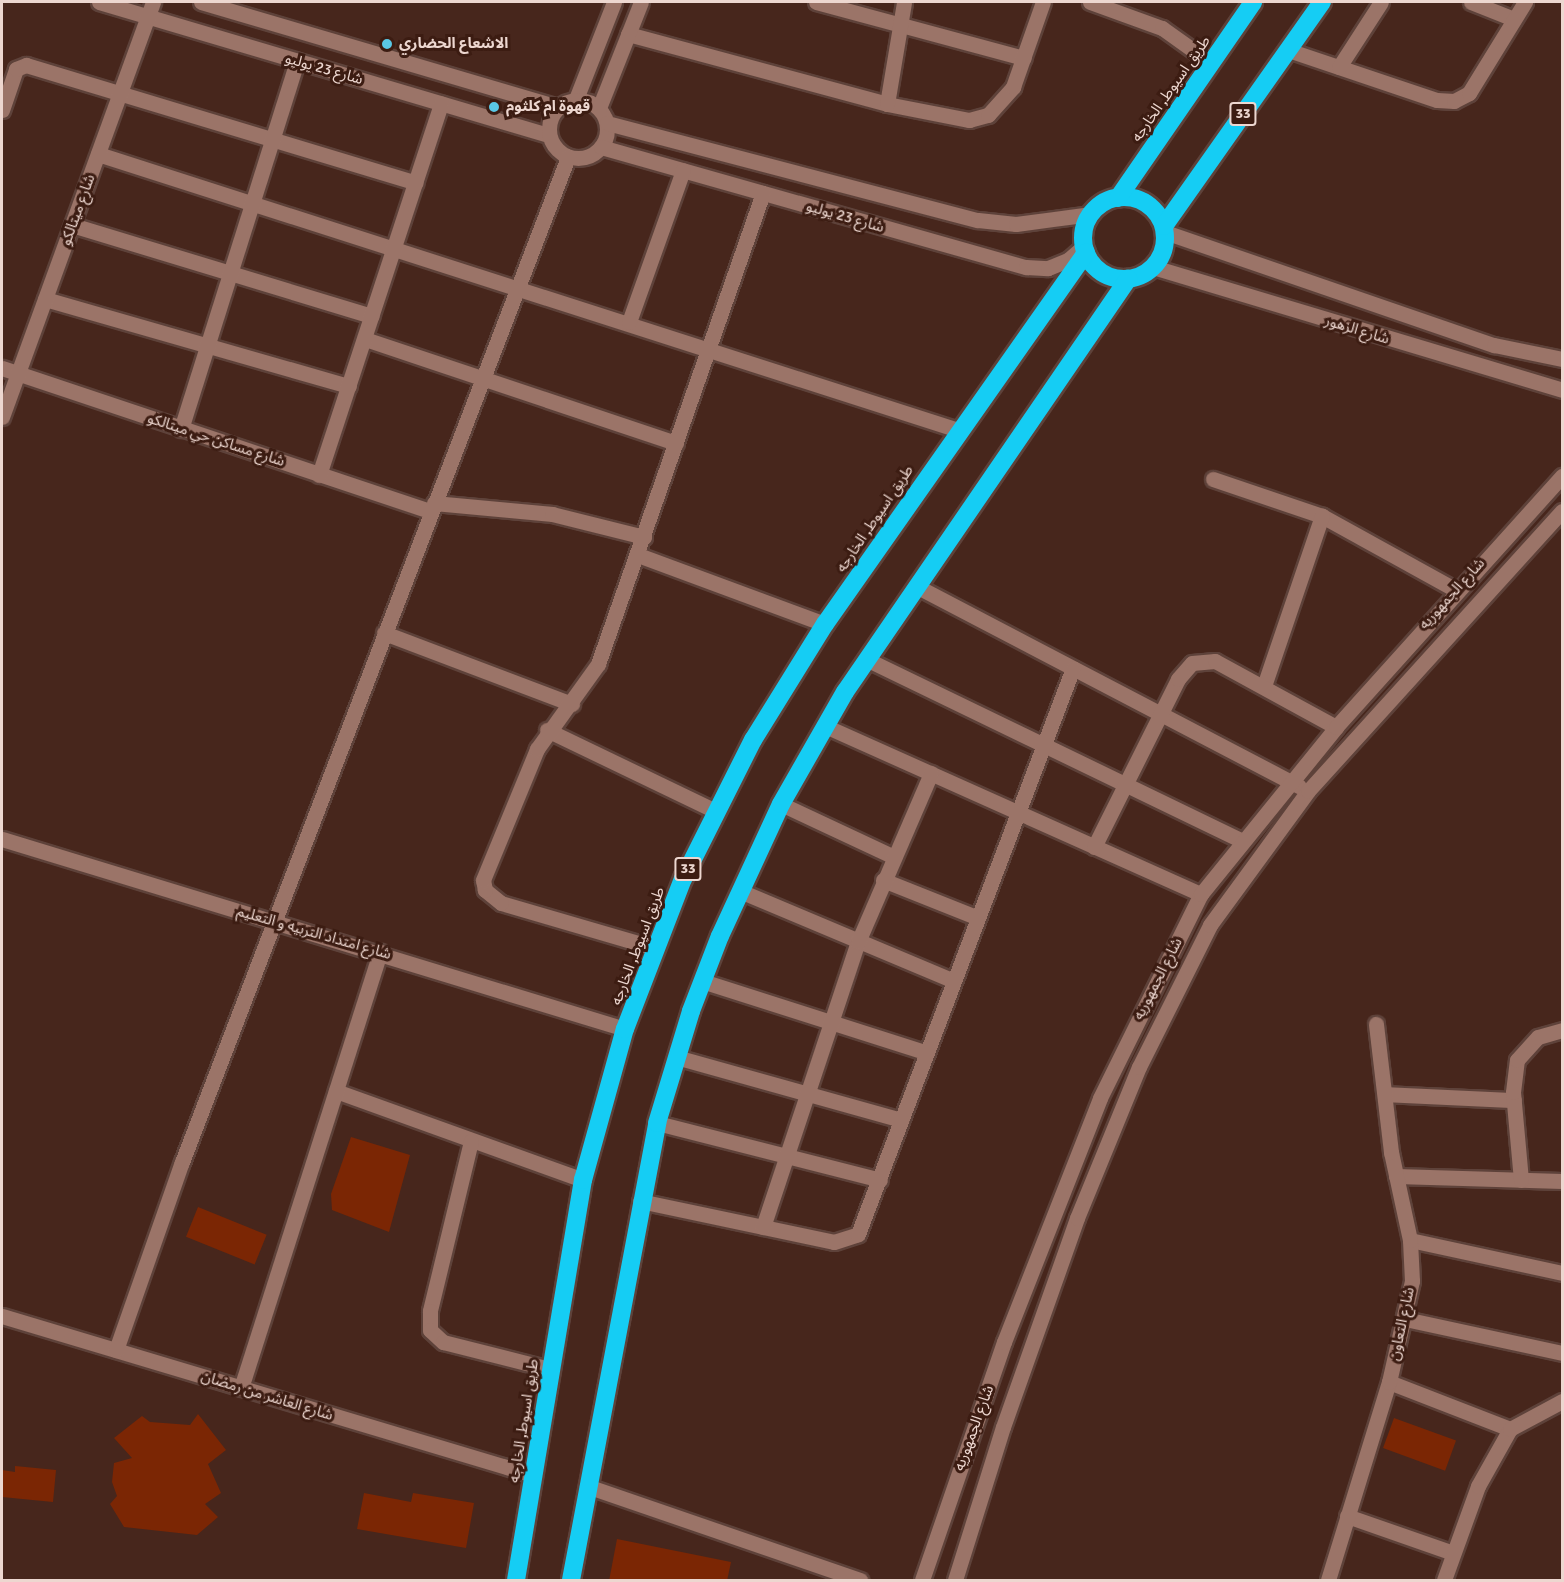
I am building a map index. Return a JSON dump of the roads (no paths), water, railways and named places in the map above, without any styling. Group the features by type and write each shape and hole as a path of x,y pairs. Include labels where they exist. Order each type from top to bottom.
{"highway":[{"name":"طريق اسيوط, الخارجه","path":"1118,198 1253,2"},
{"name":"33","path":"1164,230 1322,2"},
{"path":"570,1581 640,1201 657,1123 676,1057 702,981 740,891 781,804 866,659 1128,279 1153,267 1165,245 1164,230 1151,207 1118,198 1091,214 1085,249 1102,273 1128,279"},
{"name":"طريق اسيوط, الخارجه","path":"516,1581 583,1180 625,1029 655,948 715,810 825,624 1085,249"}],"street":[{"name":"شارع 23 يوليو","path":"99,2 150,9 297,61 548,135"},
{"name":"شارع 23 يوليو","path":"201,2 557,107"},
{"path":"576,99 614,2"},
{"path":"599,108 641,2"},
{"path":"816,2 1024,58"},
{"path":"887,104 904,2"},
{"path":"628,34 950,119 988,115 1003,103 1024,58 1043,2"},
{"path":"1090,2 1110,4 1162,28 1211,63"},
{"path":"1340,67 1381,2"},
{"path":"1471,2 1514,19"},
{"path":"1288,50 1437,100 1454,101 1469,93 1525,2"},
{"name":"شارع ميتالكو","path":"2,417 150,9"},
{"path":"180,429 297,61"},
{"path":"2,110 16,69 26,65 416,183"},
{"path":"576,99 599,108 607,123 601,147 586,157 568,157 559,153 548,135 557,107 576,99"},
{"path":"319,475 441,104"},
{"name":"شارع 23 يوليو","path":"607,123 968,218 1016,224 1091,214"},
{"name":"شارع 23 يوليو","path":"601,147 1026,267 1048,268 1068,260 1085,249"},
{"path":"98,154 709,347 958,430"},
{"path":"116,1350 274,921 568,157"},
{"path":"629,322 682,170"},
{"path":"655,948 501,903 485,890 483,880 547,730 572,704 598,664 763,193"},
{"path":"72,225 372,316"},
{"name":"شارع الزهور","path":"1164,230 1494,345 1563,359"},
{"name":"شارع الزهور","path":"1153,267 1563,390"},
{"path":"45,299 349,386"},
{"path":"364,339 676,443"},
{"name":"شارع مساكن حي ميتالكو","path":"2,368 319,475 432,507 552,514 644,537"},
{"name":"شارع الجمهوريه","path":"922,1581 977,1418 1055,1210 1100,1098 1201,894 1241,840 1336,727 1456,590 1563,476"},
{"path":"1214,479 1322,516 1456,590"},
{"name":"شارع الجمهوريه","path":"955,1581 1002,1427 1077,1218 1168,1008 1221,904 1308,791 1563,511"},
{"path":"1264,686 1322,516"},
{"path":"638,555 825,624"},
{"path":"916,586 1308,791"},
{"path":"384,633 572,704"},
{"path":"866,659 1241,840"},
{"path":"1094,846 1186,667 1197,661 1215,661 1336,727"},
{"path":"640,1201 763,1227 847,1241 865,1223 925,1052 1073,668"},
{"path":"825,726 1201,894"},
{"path":"547,730 715,810"},
{"path":"763,1227 829,1023 858,942 931,773"},
{"path":"781,804 894,857"},
{"name":"شارع امتداد التربيه و التعليم","path":"2,839 380,952 625,1029"},
{"path":"883,880 976,917"},
{"path":"740,891 952,980"},
{"path":"241,1388 380,952"},
{"path":"702,981 925,1052"},
{"path":"1148,998 1168,1008"},
{"name":"شارع التعاون","path":"1328,1581 1389,1382 1412,1281 1410,1240 1396,1176 1376,1024"},
{"path":"1521,1179 1514,1076 1524,1049 1538,1037 1563,1030"},
{"path":"676,1057 901,1120"},
{"path":"336,1091 583,1180"},
{"path":"1385,1094 1514,1100"},
{"path":"657,1123 880,1179"},
{"path":"471,1141 430,1311 430,1330 443,1342 550,1370"},
{"path":"1396,1176 1563,1181"},
{"path":"1055,1210 1077,1218"},
{"path":"1410,1240 1563,1273"},
{"name":"شارع العاشر من رمضان","path":"2,1316 533,1475"},
{"path":"1405,1319 1563,1353"},
{"path":"1389,1382 1510,1429"},
{"path":"1444,1581 1478,1486 1510,1429 1563,1401"},
{"path":"977,1418 1002,1427"},
{"path":"587,1486 860,1581"},
{"path":"1347,1516 1453,1553"}],"place":[{"name":"الاشعاع الحضاري","path":"387,44"},
{"name":"قهوة ام كلثوم","path":"494,107"}]}
